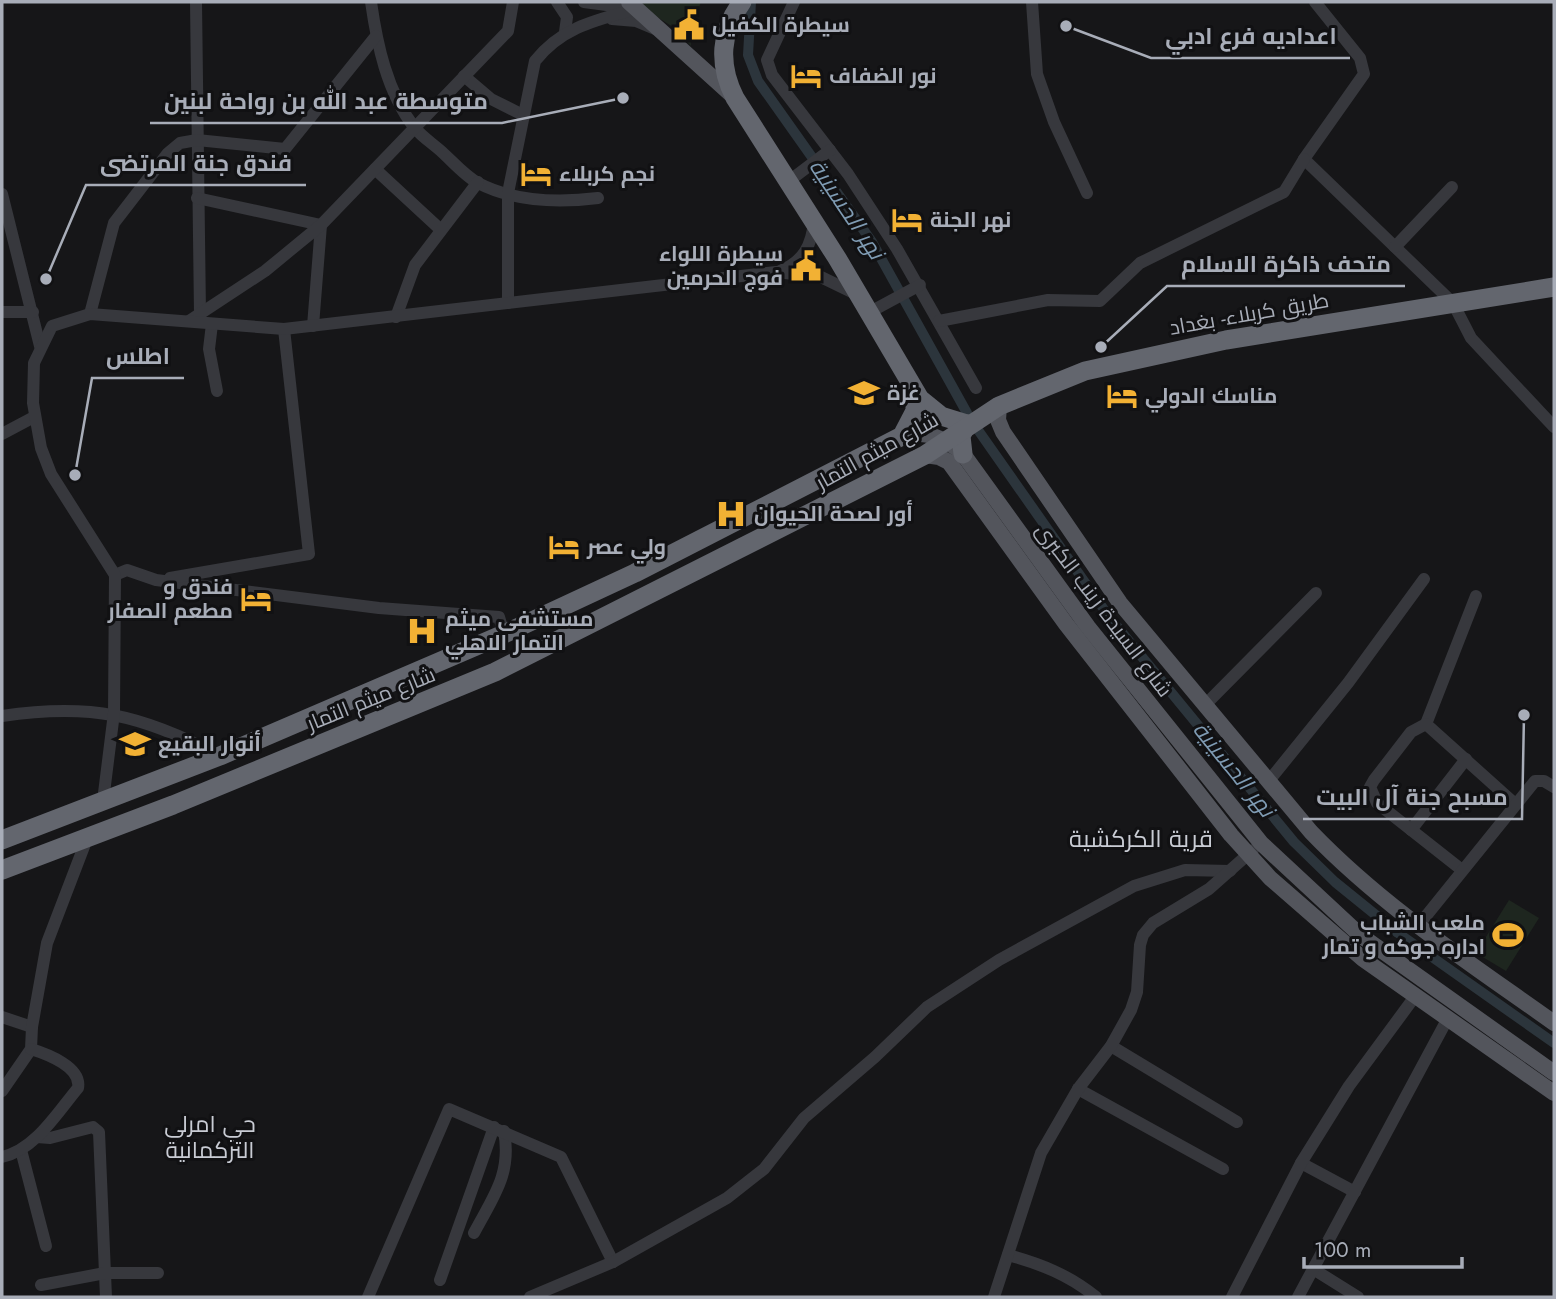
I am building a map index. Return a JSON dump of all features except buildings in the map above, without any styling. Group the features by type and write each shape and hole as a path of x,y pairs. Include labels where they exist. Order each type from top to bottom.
{"highway":[{"path":"742,2 731,20 724,45 725,72 735,98 796,176 814,220 871,304 915,391 934,411 967,424 957,459"},
{"name":"طريق كربلاء- بغداد","path":"967,424 999,406 1085,371 1173,350 1554,287"},
{"name":"شارع ميثم التمار","path":"2,840 220,756 504,634 622,579 902,436 915,411 915,391"},
{"name":"شارع ميثم التمار","path":"2,869 459,688 572,635 925,456 967,424"},
{"path":"446,657 441,667 442,677 449,685 459,688"},
{"path":"399,678 411,677 421,685 422,698 413,707"},
{"path":"27,830 23,842 28,854 34,857"},
{"path":"2,849 6,858 2,869"}],"main road":[{"path":"634,4 735,98"},
{"path":"999,406 998,420 1003,432 1121,603 1268,782 1336,858 1418,926 1554,1023"},
{"name":"شارع السيدة زينب الكبرى","path":"902,436 919,434 946,441 1066,624 1248,855 1319,923 1363,960 1554,1093"},
{"path":"925,456 957,459"},
{"name":"شارع السيدة زينب الكبرى","path":"957,459 1261,843 1360,935 1554,1073"}],"street":[{"path":"194,318 197,198 196,2"},
{"path":"372,2 376,36 390,79 414,127 478,183 540,201 598,198"},
{"path":"194,318 265,271 321,225 508,32 513,2"},
{"path":"557,2 568,17 565,32"},
{"path":"584,2 634,4"},
{"path":"794,2 767,60 772,75 914,288 939,321 976,388"},
{"path":"1032,2 1037,74 1054,122 1087,193"},
{"path":"939,321 1048,300 1100,301 1140,263 1284,192 1364,74 1360,58 1315,2"},
{"path":"508,303 508,193 535,61 548,45 565,32 634,4"},
{"path":"591,21 627,20 662,32"},
{"path":"90,314 114,223 167,153 180,143 197,139 285,149 376,36"},
{"path":"464,76 491,99 523,115"},
{"path":"796,176 825,154"},
{"path":"1304,159 1453,303 1471,338 1554,427"},
{"path":"375,169 441,230"},
{"path":"396,317 415,265 478,183"},
{"path":"1395,247 1452,187"},
{"path":"197,198 321,225"},
{"path":"3,201 40,346"},
{"path":"776,272 800,259 808,248 814,220"},
{"path":"313,326 321,225"},
{"path":"103,801 114,713 115,575 51,474 34,417 34,363 52,326 90,314 194,318 212,324 284,329 776,272 821,277 871,304 914,288"},
{"path":"2,312 33,312"},
{"path":"212,324 209,349 217,391"},
{"path":"156,580 309,554 284,329"},
{"path":"2,434 34,417"},
{"path":"115,575 127,570 156,580 379,608 475,618 499,617 504,634"},
{"path":"1268,782 1348,683 1424,579"},
{"path":"1205,705 1317,593"},
{"path":"1462,870 1377,803 1370,788 1411,732 1426,724 1476,596"},
{"path":"2,716 62,709 114,713 182,736 220,756"},
{"path":"1426,724 1514,803"},
{"path":"1411,830 1466,760"},
{"path":"1418,926 1514,803 1535,781 1544,781 1554,786"},
{"path":"2,1091 7,1074 31,1049 32,1027 47,943 88,836"},
{"path":"994,1297 1041,1153 1078,1089 1111,1046 1131,1010 1137,992 1143,935 1164,914 1209,889 1261,843"},
{"path":"530,1297 614,1262 727,1198 764,1168 804,1118 875,1058 928,1007 999,960 1134,886 1185,870 1230,871"},
{"path":"1232,1297 1301,1163 1349,1086 1416,995"},
{"path":"2,1017 32,1027"},
{"path":"1298,1297 1448,1018"},
{"path":"1111,1046 1237,1122"},
{"path":"2,1157 21,1150 37,1137 78,1088 79,1082 65,1065 31,1049"},
{"path":"1078,1089 1223,1169"},
{"path":"368,1297 449,1109 561,1157 614,1262"},
{"path":"37,1137 50,1138 93,1127 99,1132 106,1297"},
{"path":"474,1233 505,1172 508,1150 499,1129"},
{"path":"440,1280 499,1129"},
{"path":"21,1150 46,1246"},
{"path":"1301,1163 1354,1192"},
{"path":"1008,1255 1043,1265 1076,1281 1096,1297"},
{"path":"1313,1269 1358,1297"},
{"path":"41,1285 105,1273 158,1273"}],"shaded area":[{"path":"640,2 701,2 690,31 691,46 673,27 646,10"},
{"name":"ملعب الشباب اداره جوكه و تمار","path":"1509,900 1539,918 1506,971 1476,953"}],"waterway":[{"name":"نهر الحسينية","path":"751,2 748,55 758,81 872,242 967,413"},
{"name":"نهر الحسينية","path":"978,430 1110,618 1294,842 1335,882 1398,933 1554,1043"}],"place":[{"name":"سيطرة الكفيل","path":"689,25"},
{"name":"اعداديه فرع ادبي","path":"1066,26"},
{"name":"نور الضفاف","path":"806,76"},
{"name":"متوسطة عبد الله بن رواحة لبنين","path":"623,98"},
{"name":"نجم كربلاء","path":"536,174"},
{"name":"نهر الجنة","path":"907,220"},
{"name":"سيطرة اللواء فوج الحرمين","path":"806,266"},
{"name":"فندق جنة المرتضى","path":"46,279"},
{"name":"متحف ذاكرة الاسلام","path":"1101,347"},
{"name":"غزة","path":"864,393"},
{"name":"مناسك الدولي","path":"1122,396"},
{"name":"اطلس","path":"75,475"},
{"name":"أور لصحة الحيوان","path":"731,514"},
{"name":"ولي عصر","path":"564,547"},
{"name":"فندق و مطعم الصفار","path":"256,599"},
{"name":"مستشفى ميثم التمار الاهلي","path":"422,631"},
{"name":"مسبح جنة آل البيت","path":"1524,715"},
{"name":"أنوار البقيع","path":"135,744"},
{"name":"ملعب الشباب اداره جوكه و تمار","path":"1508,935"}],"district":[{"name":"قرية الكركشية","path":"1141,839"},
{"name":"حي امرلي التركمانية","path":"210,1137"}]}
